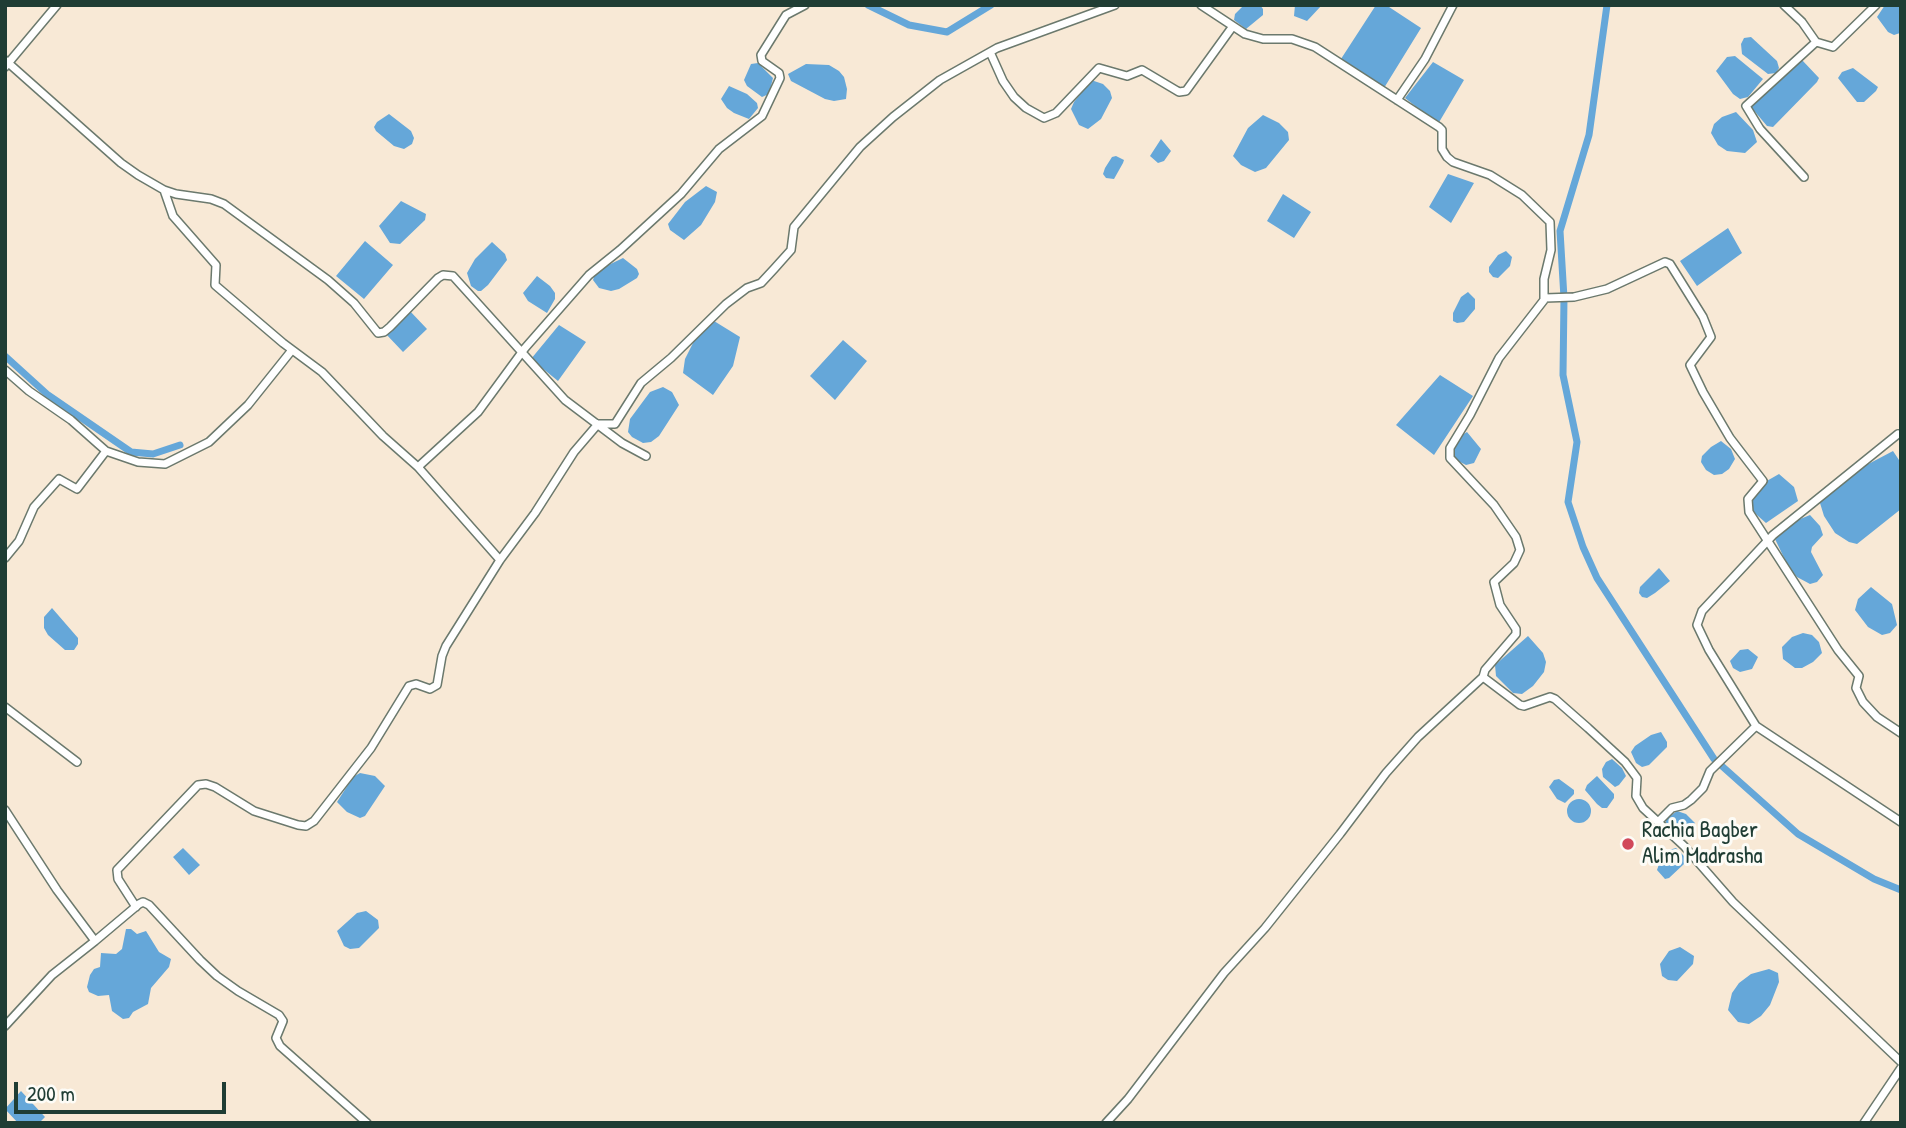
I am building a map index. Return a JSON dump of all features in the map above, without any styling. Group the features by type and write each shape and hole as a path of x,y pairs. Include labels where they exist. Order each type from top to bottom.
{"street":[{"path":"57,5 6,63 121,163 164,190 224,204 328,279 354,303 377,333 390,327 438,278 448,275 458,279 565,400 622,443 646,456"},
{"path":"418,467 478,412 522,353 589,275 681,194 719,149 762,116 780,78 779,74 762,61 761,55 786,15 805,5"},
{"path":"598,424 615,424 641,383 655,369 671,358 726,304 747,288 761,283 775,270 791,250 794,227 860,147 893,117 940,80 990,52 1115,5"},
{"path":"1106,1123 1128,1099 1224,973 1265,928 1386,773 1418,737 1483,677 1485,670 1516,634 1516,629 1500,605 1494,582 1514,563 1520,550 1516,537 1494,505 1450,458 1450,448 1499,358 1545,299 1544,279 1551,250 1550,222 1522,195 1490,176 1453,162 1442,149 1443,130 1305,43 1263,39 1245,34 1202,5"},
{"path":"1397,100 1424,59 1453,5"},
{"path":"1784,5 1802,22 1816,42 1833,47 1876,5"},
{"path":"990,52 1003,81 1014,97 1026,108 1044,118 1056,113 1099,68 1127,76 1142,70 1178,92 1186,91 1233,26"},
{"path":"1804,177 1760,129 1746,106 1816,42"},
{"path":"164,190 173,216 216,265 215,285 322,372 383,436 418,467 500,560"},
{"path":"1545,299 1574,297 1607,289 1665,262 1670,264 1703,317 1711,337 1690,363 1692,369 1730,438 1763,481 1750,496 1747,505 1838,650 1858,676 1856,688 1863,702 1877,717 1901,733"},
{"path":"5,370 29,391 71,420 106,451 138,462 165,464 209,442 248,405 292,350"},
{"path":"136,907 118,879 117,870 198,785 215,787 254,811 298,825 306,826 314,821 372,748 409,686 416,684 430,689 437,685 446,646 500,560 536,513 574,453 598,424"},
{"path":"1898,434 1767,540 1702,611 1697,625 1709,650 1756,726 1901,822"},
{"path":"5,558 19,541 34,507 59,478 77,489 106,451"},
{"path":"1483,677 1520,705 1550,697 1555,699 1632,771 1638,781 1637,800 1684,846 1733,902 1901,1062"},
{"path":"5,707 77,762"},
{"path":"1658,822 1672,808 1691,800 1703,788 1707,774 1756,726"},
{"path":"5,810 57,890 95,941"},
{"path":"5,1027 52,975 143,902 149,905 217,976 279,1015 283,1021 276,1038 280,1046 367,1123"},
{"path":"1864,1123 1901,1068"}],"water":[{"path":"1244,5 1260,5 1263,9 1263,15 1246,29 1234,20 1235,14"},
{"path":"1295,5 1322,5 1307,21 1294,16"},
{"path":"1376,5 1386,5 1421,28 1384,88 1339,62"},
{"path":"1885,5 1897,5 1901,8 1900,33 1894,35 1888,32 1877,17"},
{"path":"1751,37 1777,61 1779,68 1776,73 1768,74 1742,54 1741,44 1744,38"},
{"path":"1735,56 1763,79 1748,97 1740,99 1716,71 1727,57"},
{"path":"1802,60 1819,78 1817,82 1773,127 1767,126 1751,107"},
{"path":"1433,62 1464,80 1438,124 1405,98"},
{"path":"758,63 773,78 769,94 762,97 747,86 744,80 751,64"},
{"path":"806,64 829,65 839,71 844,77 847,89 846,99 825,99 791,81 788,74"},
{"path":"1853,68 1878,87 1864,102 1857,102 1838,78 1842,72"},
{"path":"1091,80 1103,84 1110,91 1112,98 1101,119 1088,129 1079,125 1071,109"},
{"path":"729,86 747,94 757,103 758,108 749,119 727,108 721,99"},
{"path":"1736,112 1753,130 1757,142 1745,153 1727,151 1718,145 1711,133 1714,124 1722,117"},
{"path":"389,114 411,131 414,138 412,144 404,149 394,146 374,127"},
{"path":"1263,115 1279,123 1288,132 1289,140 1266,168 1255,172 1241,165 1233,156 1248,128"},
{"path":"1161,139 1171,151 1164,161 1158,163 1150,156"},
{"path":"1112,157 1124,160 1123,163 1114,179 1106,178 1103,174 1105,168"},
{"path":"1448,174 1474,183 1451,223 1429,207"},
{"path":"706,186 717,192 715,202 701,225 684,240 670,230 668,224 685,202"},
{"path":"1283,194 1311,212 1294,238 1267,221"},
{"path":"401,201 426,214 425,220 400,244 390,243 379,226"},
{"path":"1728,228 1742,253 1697,286 1680,261"},
{"path":"365,241 393,265 364,299 336,276"},
{"path":"492,242 505,254 507,260 488,285 478,291 471,286 467,273 475,259"},
{"path":"1506,251 1512,257 1510,266 1498,278 1493,277 1489,267 1498,255"},
{"path":"623,258 637,269 637,278 619,289 611,291 599,288 593,280 596,271"},
{"path":"537,276 555,293 555,299 547,313 528,301 523,293"},
{"path":"1468,292 1475,299 1475,309 1464,322 1457,323 1453,321 1453,313 1461,297"},
{"path":"409,310 427,329 403,352 385,333"},
{"path":"714,321 740,337 733,366 713,395 683,373 685,359 694,341"},
{"path":"559,325 586,342 558,381 531,359"},
{"path":"843,340 867,361 835,400 810,376"},
{"path":"1440,375 1473,396 1434,455 1396,425"},
{"path":"663,387 672,392 679,405 659,436 651,442 643,443 628,432 630,419 650,392"},
{"path":"1467,432 1481,449 1474,463 1466,465 1458,461 1450,451 1459,437"},
{"path":"1721,441 1731,449 1735,459 1729,469 1714,475 1706,470 1701,462 1702,456"},
{"path":"1893,451 1901,463 1901,509 1857,544 1849,542 1835,533 1824,516 1820,503 1829,492 1857,470"},
{"path":"1779,474 1794,487 1798,501 1766,523 1750,509 1750,499 1765,482"},
{"path":"1810,515 1820,526 1823,535 1811,552 1823,575 1817,582 1810,584 1797,577 1788,566 1775,539 1781,530"},
{"path":"1659,568 1670,581 1647,598 1642,597 1639,593 1640,587"},
{"path":"1871,587 1892,604 1897,625 1890,633 1882,635 1868,627 1855,610 1858,599"},
{"path":"52,608 78,638 74,650 65,650 44,628 44,617"},
{"path":"1803,633 1812,635 1819,642 1822,653 1813,662 1802,668 1795,668 1783,659 1782,647 1792,637"},
{"path":"1528,636 1543,653 1546,662 1544,672 1533,686 1522,694 1513,693 1496,676 1495,665"},
{"path":"1748,649 1758,657 1752,669 1740,672 1733,668 1730,661 1740,650"},
{"path":"1661,732 1667,747 1649,765 1642,767 1636,763 1631,752 1635,746"},
{"path":"1612,759 1626,776 1615,787 1603,777 1602,769 1606,762"},
{"path":"360,773 375,776 385,786 365,816 360,818 347,812 337,802 353,777"},
{"path":"1597,776 1614,794 1607,808 1597,804 1585,790"},
{"path":"1559,779 1574,790 1574,794 1565,803 1557,799 1549,787 1554,780"},
{"path":"1579,799 1588,802 1591,811 1588,820 1579,823 1570,820 1567,811 1570,802"},
{"path":"1677,811 1686,814 1695,823 1689,836 1682,840 1668,827 1665,820"},
{"path":"183,848 200,865 189,875 173,857"},
{"path":"1676,848 1686,858 1684,864 1665,879 1657,870 1659,864 1669,850"},
{"path":"366,911 378,920 379,928 359,948 350,949 344,946 337,931 357,913"},
{"path":"126,929 137,934 146,931 159,952 171,959 169,967 151,988 148,1004 133,1012 129,1018 123,1019 112,1011 109,995 98,996 89,992 87,987 90,975 94,969 100,967 101,953 116,954 122,949"},
{"path":"1680,947 1694,956 1693,964 1677,981 1668,980 1662,976 1660,964 1669,951"},
{"path":"1769,969 1778,973 1779,982 1770,1005 1761,1016 1749,1024 1738,1022 1728,1010 1732,993 1739,983 1751,974"},
{"path":"21,1091 45,1117 39,1123 18,1123 5,1109"}],"waterway":[{"path":"868,5 909,25 947,32 991,5"},
{"path":"1607,5 1589,135 1560,231 1564,298 1563,375 1577,442 1568,502 1597,578 1714,759 1798,834 1874,879 1901,890"},
{"path":"5,356 48,395 131,452 153,454 180,445"}],"place":[{"name":"Rachia Bagber Alim Madrasha","path":"1628,844"}]}
